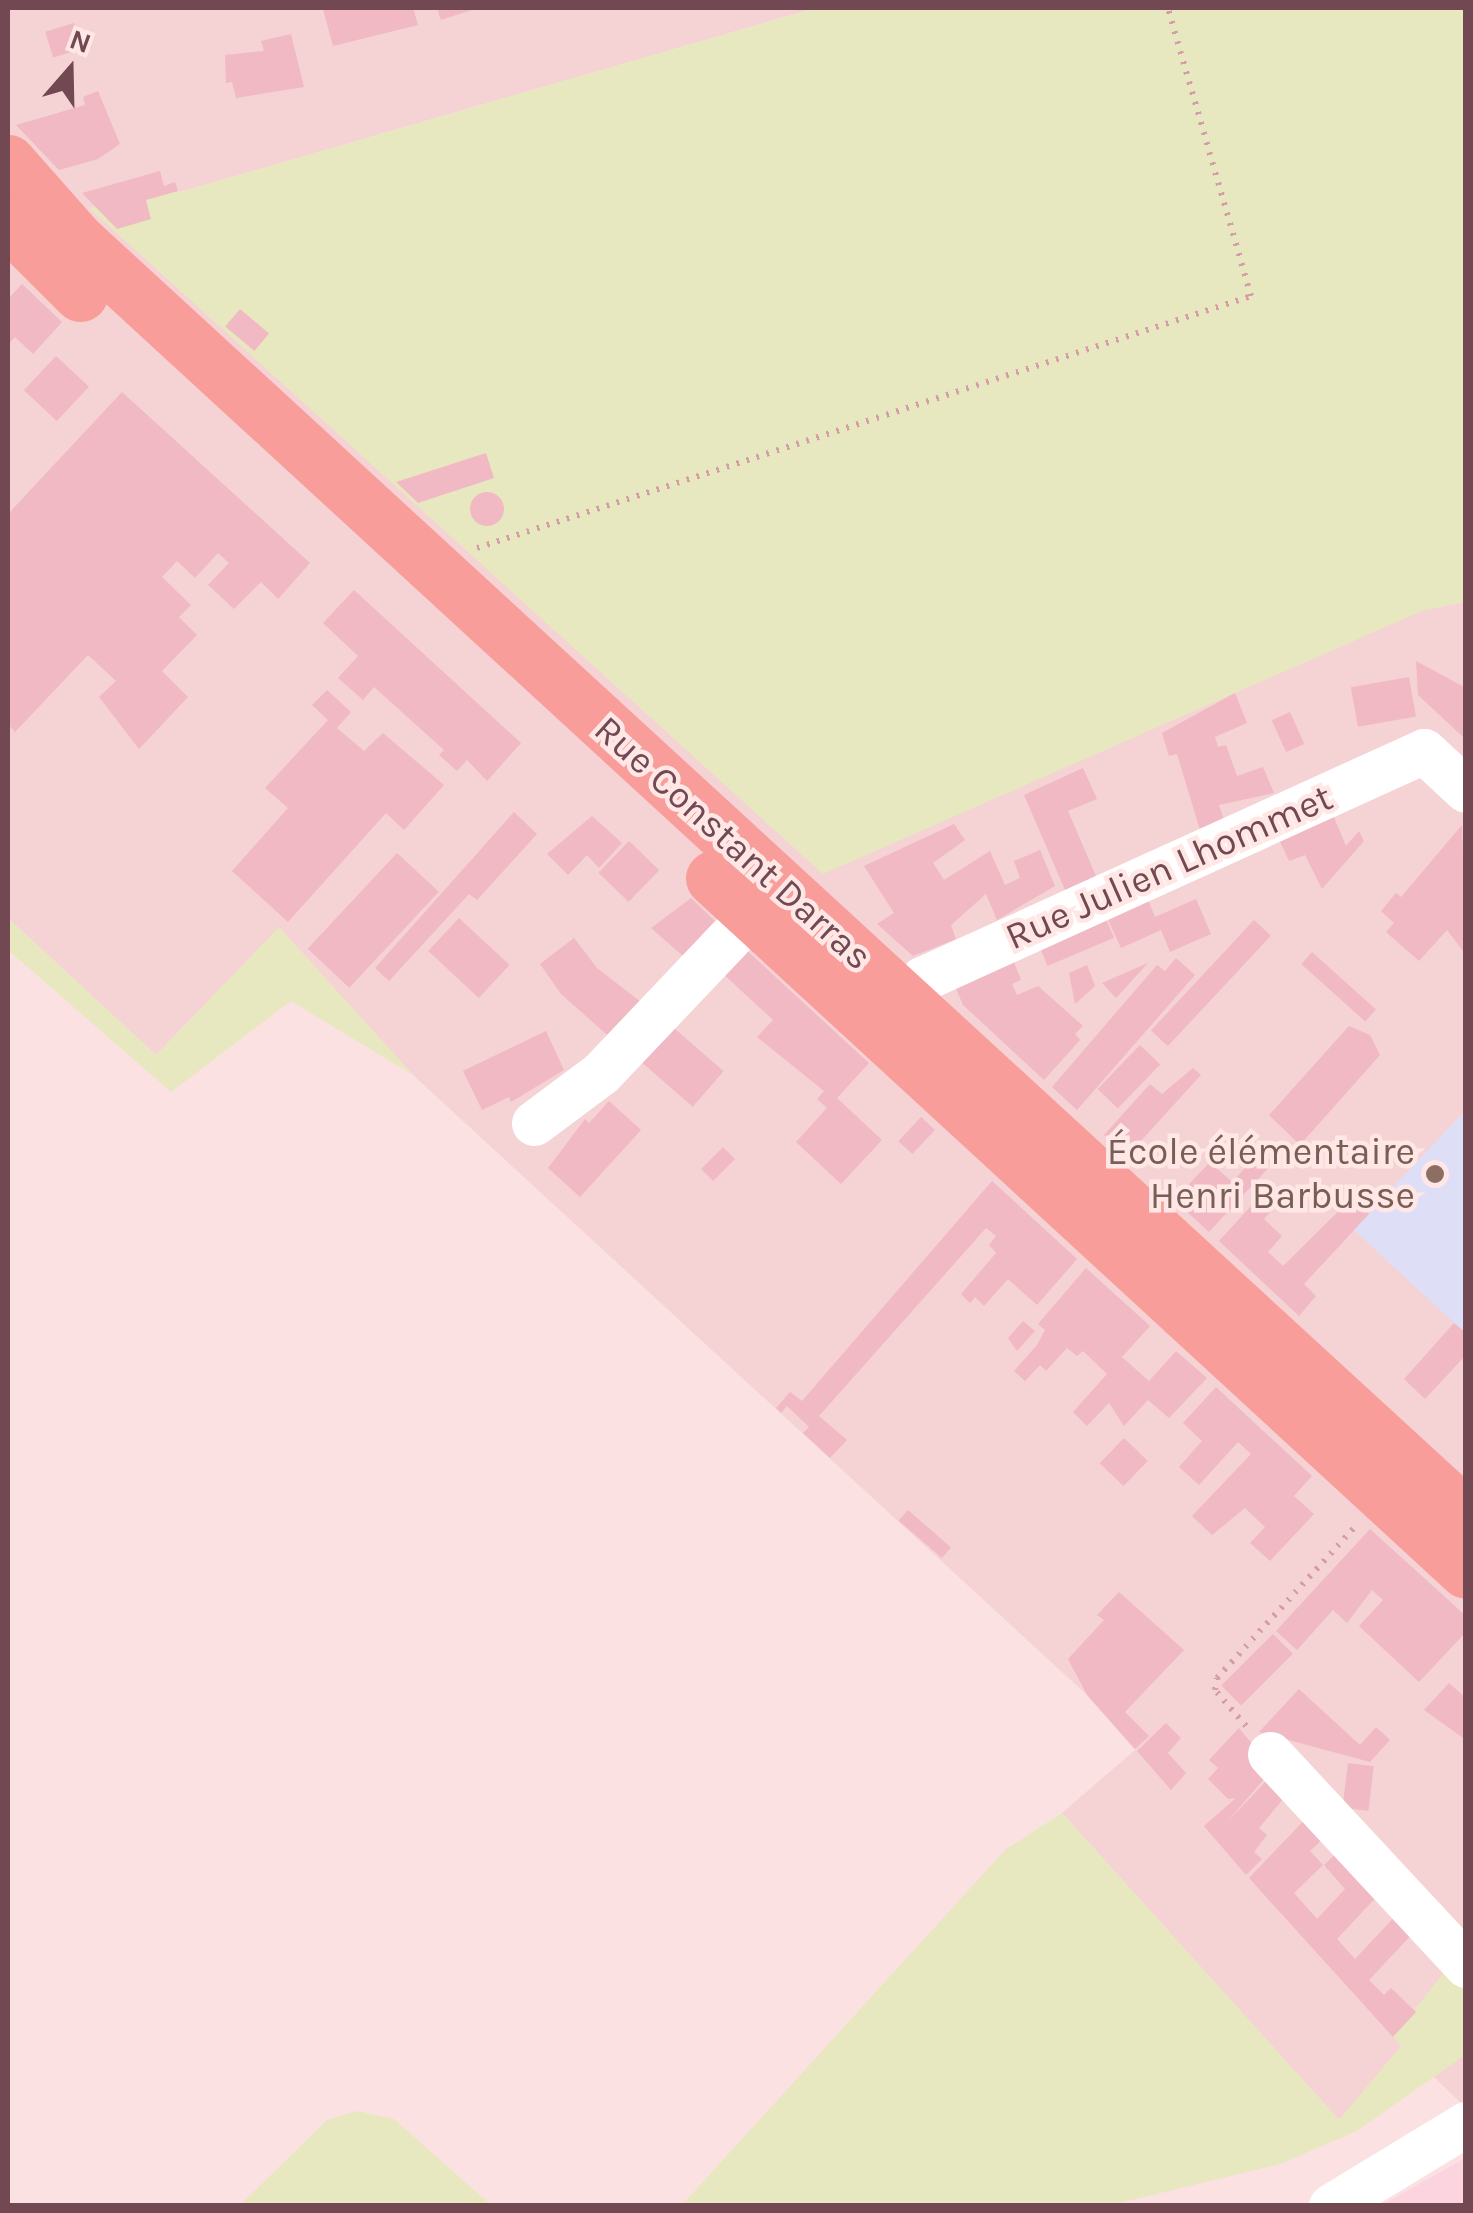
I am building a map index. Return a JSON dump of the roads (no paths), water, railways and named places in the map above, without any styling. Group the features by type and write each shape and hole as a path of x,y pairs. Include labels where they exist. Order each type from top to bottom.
{"main road":[{"name":"Rue Constant Darras","path":"8,162 78,241 847,946 892,1015 1383,1496 1466,1571"},
{"name":"Rue Constant Darras","path":"8,222 752,914 892,1015 1466,1516"}],"street":[{"path":"8,196 746,884 795,925 847,946"},
{"name":"Rue Julien Lhommet","path":"892,1015 922,979 1424,750 1466,790"},
{"path":"534,1122 601,1073 722,938 752,914"},
{"path":"1270,1754 1466,1965"},
{"path":"1331,2206 1466,2124"}],"place":[{"name":"École élémentaire Henri Barbusse","path":"1435,1174"}]}
